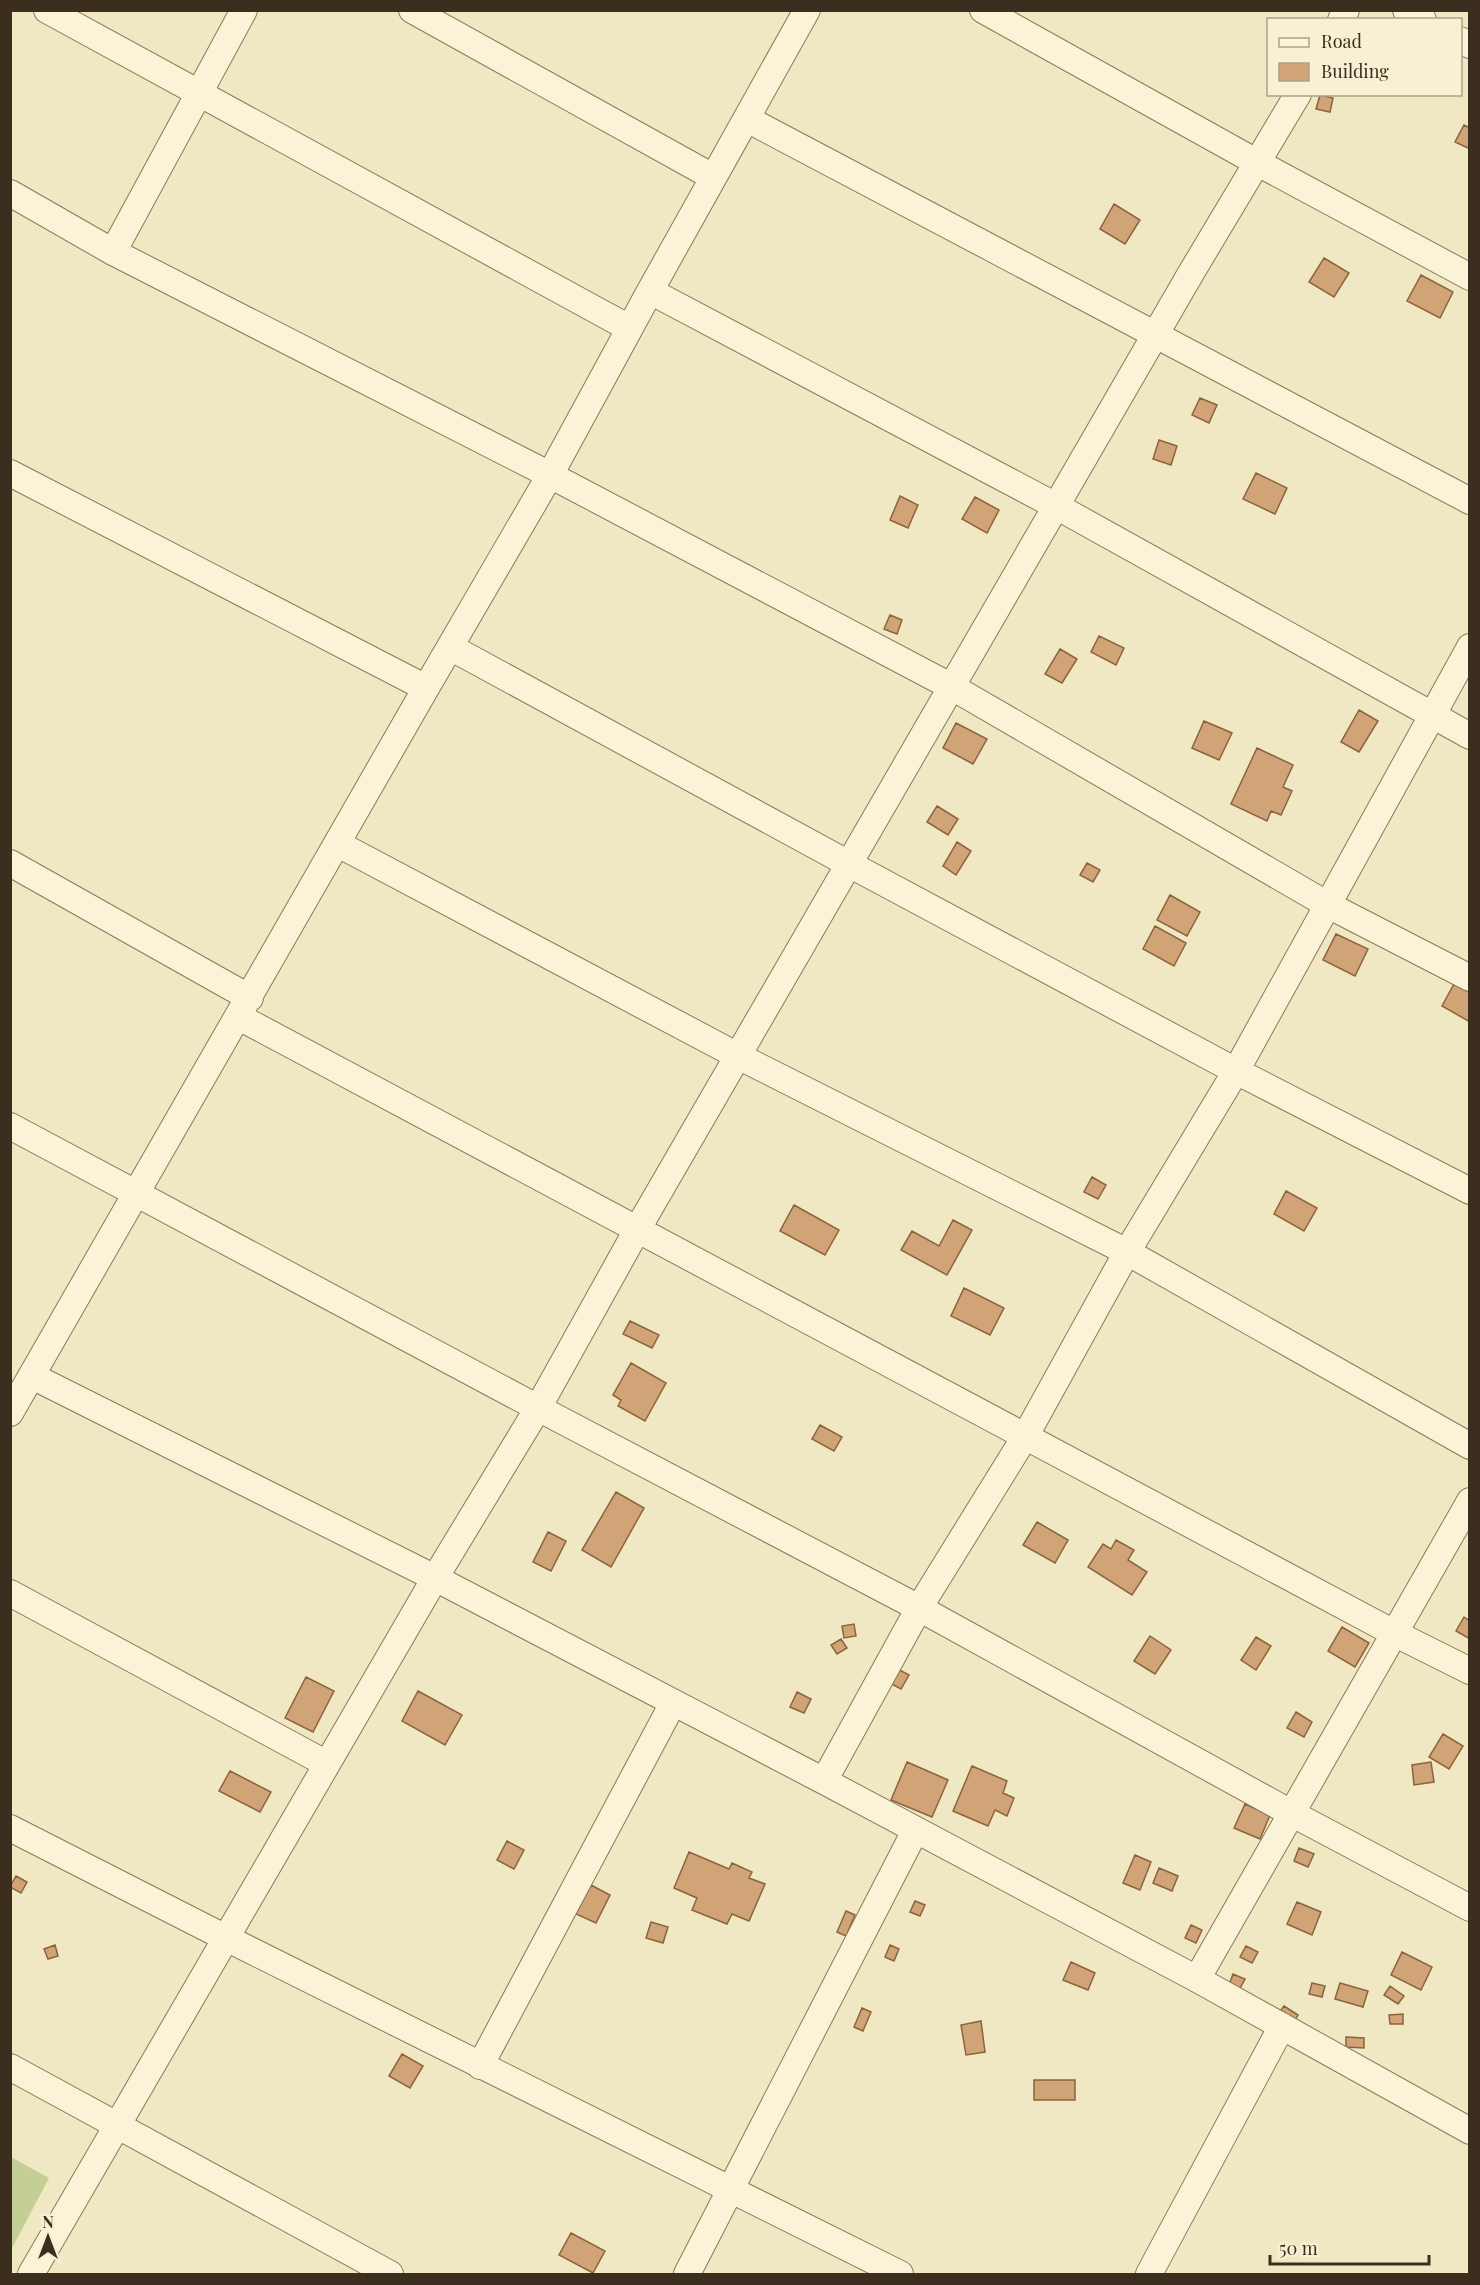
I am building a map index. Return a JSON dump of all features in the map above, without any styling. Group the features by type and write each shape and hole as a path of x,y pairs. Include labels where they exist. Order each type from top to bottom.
{"street":[{"path":"47,10 629,328"},
{"path":"113,252 244,10"},
{"path":"412,10 713,177"},
{"path":"983,10 1258,164 1470,277"},
{"path":"1406,10 1420,18"},
{"path":"13,1403 32,1376 550,476 629,328 747,119 797,14"},
{"path":"31,2274 435,1578 538,1408 637,1230 1155,335 1297,96"},
{"path":"747,119 1470,501"},
{"path":"10,193 113,252 550,476 952,687 1328,905 1470,978"},
{"path":"650,291 1056,506 1470,736"},
{"path":"10,472 426,688"},
{"path":"450,647 1236,1071 1470,1191"},
{"path":"824,1780 919,1608 1026,1435 1127,1252 1236,1071 1470,647"},
{"path":"339,843 738,1056 1127,1252 1470,1446"},
{"path":"10,863 244,1007 637,1230 1026,1435 1394,1634 1470,1671"},
{"path":"10,1126 919,1608 1291,1813 1470,1908"},
{"path":"32,1376 435,1578 824,1780 915,1831 1197,1979 1470,2131"},
{"path":"1197,1979 1470,1502"},
{"path":"10,1593 327,1764"},
{"path":"480,2066 673,1703"},
{"path":"10,1828 480,2066 900,2274"},
{"path":"687,2274 915,1831"},
{"path":"1149,2274 1282,2026"},
{"path":"10,2067 390,2274"}],"green space":[{"path":"11,2157 49,2178 11,2250"}],"building":[{"path":"1320,96 1333,98 1330,112 1316,109"},
{"path":"1464,125 1470,128 1470,149 1455,142"},
{"path":"1114,204 1140,220 1125,244 1100,229"},
{"path":"1324,258 1349,273 1334,297 1309,282"},
{"path":"1421,275 1453,292 1440,318 1407,301"},
{"path":"1200,398 1217,405 1209,423 1192,415"},
{"path":"1159,440 1177,446 1171,465 1153,459"},
{"path":"1256,473 1287,488 1275,514 1243,499"},
{"path":"900,496 918,505 908,528 890,520"},
{"path":"975,497 999,510 987,533 962,519"},
{"path":"890,615 902,620 897,634 884,629"},
{"path":"1099,636 1124,648 1116,665 1091,652"},
{"path":"1060,649 1077,659 1062,683 1045,674"},
{"path":"1359,710 1378,721 1359,752 1341,742"},
{"path":"1204,721 1232,733 1219,760 1192,748"},
{"path":"956,723 987,739 973,764 943,748"},
{"path":"1257,748 1293,765 1283,787 1292,791 1281,815 1271,811 1267,821 1231,804"},
{"path":"937,806 958,819 948,835 927,822"},
{"path":"957,842 971,851 956,875 943,866"},
{"path":"1087,863 1100,870 1093,882 1080,875"},
{"path":"1170,895 1200,912 1187,936 1157,920"},
{"path":"1155,926 1186,943 1174,966 1143,949"},
{"path":"1336,934 1368,949 1355,976 1323,960"},
{"path":"1454,984 1470,992 1470,1022 1442,1006"},
{"path":"1092,1177 1106,1185 1098,1199 1084,1192"},
{"path":"1286,1191 1317,1208 1304,1231 1274,1214"},
{"path":"794,1205 839,1230 825,1255 780,1231"},
{"path":"953,1220 972,1230 947,1275 901,1250 912,1231 939,1246"},
{"path":"964,1288 1004,1308 990,1335 951,1316"},
{"path":"630,1321 659,1335 652,1348 623,1334"},
{"path":"631,1363 666,1383 645,1421 618,1406 621,1400 613,1395"},
{"path":"820,1425 842,1437 834,1451 812,1439"},
{"path":"616,1492 644,1508 611,1567 582,1550"},
{"path":"1037,1522 1068,1540 1055,1563 1023,1545"},
{"path":"548,1532 566,1541 551,1571 533,1562"},
{"path":"1116,1540 1134,1550 1128,1560 1147,1572 1132,1595 1088,1567 1103,1544 1111,1549"},
{"path":"1464,1617 1470,1621 1470,1639 1456,1631"},
{"path":"854,1624 856,1636 844,1638 842,1626"},
{"path":"1342,1627 1369,1643 1355,1667 1328,1651"},
{"path":"1150,1636 1171,1650 1155,1674 1134,1661"},
{"path":"1256,1637 1271,1646 1256,1670 1241,1660"},
{"path":"841,1639 847,1648 837,1654 831,1645"},
{"path":"896,1668 909,1675 901,1689 888,1682"},
{"path":"306,1677 334,1691 313,1732 285,1718"},
{"path":"418,1691 462,1715 445,1745 402,1721"},
{"path":"797,1692 811,1699 804,1713 790,1707"},
{"path":"1296,1712 1312,1722 1304,1737 1287,1728"},
{"path":"1443,1734 1463,1746 1449,1769 1429,1757"},
{"path":"907,1762 948,1780 932,1817 891,1800"},
{"path":"1431,1762 1434,1782 1414,1785 1412,1765"},
{"path":"972,1766 1007,1781 1003,1793 1014,1798 1007,1816 995,1810 988,1826 953,1811"},
{"path":"230,1771 271,1792 260,1812 219,1791"},
{"path":"1245,1804 1270,1815 1260,1839 1234,1828"},
{"path":"507,1841 524,1850 514,1869 497,1860"},
{"path":"1299,1848 1314,1854 1308,1867 1294,1861"},
{"path":"689,1852 729,1869 732,1863 752,1872 749,1878 765,1884 749,1921 732,1914 727,1924 692,1910 697,1898 674,1888"},
{"path":"1135,1855 1151,1862 1140,1890 1123,1883"},
{"path":"1159,1868 1178,1876 1172,1891 1153,1883"},
{"path":"16,1876 27,1882 21,1893 10,1887"},
{"path":"591,1885 610,1895 596,1923 576,1914"},
{"path":"915,1901 925,1905 920,1916 910,1912"},
{"path":"1297,1902 1321,1912 1312,1935 1287,1924"},
{"path":"846,1911 855,1915 846,1936 837,1932"},
{"path":"651,1922 668,1927 663,1943 646,1938"},
{"path":"1191,1925 1202,1930 1196,1943 1185,1938"},
{"path":"55,1945 58,1956 48,1959 44,1949"},
{"path":"890,1945 899,1949 894,1961 885,1957"},
{"path":"1246,1946 1258,1952 1252,1963 1240,1957"},
{"path":"1402,1952 1432,1967 1421,1990 1391,1975"},
{"path":"1071,1962 1095,1973 1088,1990 1063,1980"},
{"path":"1233,1974 1245,1979 1239,1990 1229,1985"},
{"path":"1312,1983 1325,1986 1322,1997 1309,1994"},
{"path":"1340,1983 1368,1991 1363,2007 1335,1999"},
{"path":"1390,1986 1404,1996 1398,2004 1384,1995"},
{"path":"1284,2006 1298,2015 1293,2024 1278,2014"},
{"path":"862,2008 871,2012 863,2031 854,2027"},
{"path":"1403,2014 1403,2024 1390,2024 1389,2015"},
{"path":"981,2021 985,2052 966,2055 961,2025"},
{"path":"1346,2037 1364,2038 1364,2048 1346,2047"},
{"path":"402,2054 423,2066 410,2088 389,2076"},
{"path":"1034,2080 1075,2080 1075,2100 1034,2100"},
{"path":"571,2233 605,2251 593,2273 559,2255"}]}
